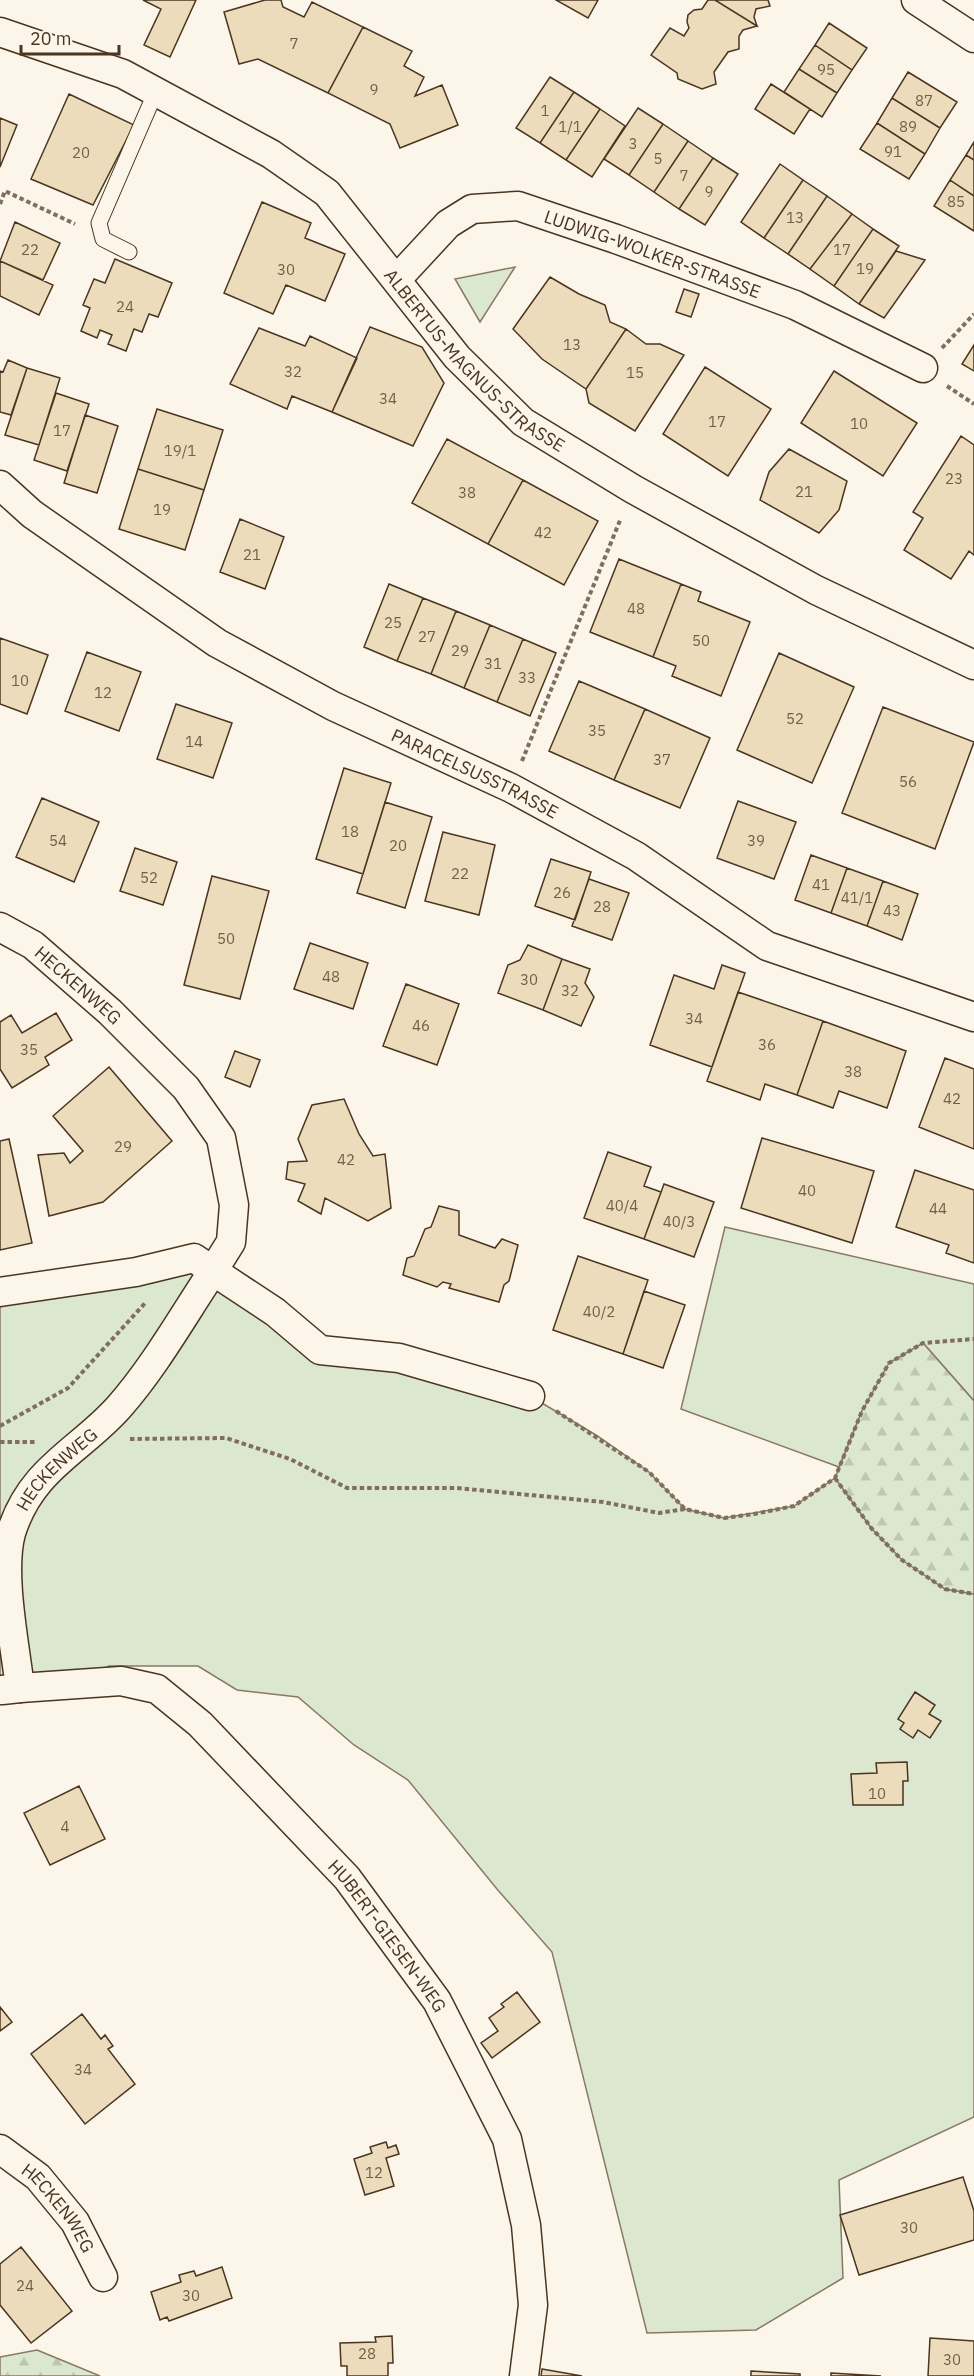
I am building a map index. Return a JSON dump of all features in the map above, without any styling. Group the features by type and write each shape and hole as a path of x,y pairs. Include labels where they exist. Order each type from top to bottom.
{"street":[{"path":"916,0 974,38"},
{"name":"ALBERTUS-MAGNUS-STRASSE","path":"0,33 123,74 271,154 327,193 457,357 522,422 633,489 816,590 974,666"},
{"name":"LUDWIG-WOLKER-STRASSE","path":"397,279 448,224 472,209 518,206 627,243 795,305 923,368"},
{"name":"PARACELSUSSTRASSE","path":"0,485 32,514 217,643 333,706 511,788 636,856 767,946 974,1017"},
{"name":"HECKENWEG","path":"0,927 33,945 110,1012 186,1088 221,1138 234,1205 231,1242 164,1346 119,1407 50,1467 26,1500 11,1534 7,1579 10,1689"},
{"path":"0,1292 136,1272 194,1258 275,1312 320,1350 399,1358 530,1395"},
{"name":"HUBERT-GIESEN-WEG","path":"10,1689 121,1681 157,1689 200,1724 347,1878 437,2001 507,2139 526,2225 533,2305 524,2376"},
{"name":"HECKENWEG","path":"0,2149 38,2177 75,2222 103,2277"}],"lane":[{"path":"129,252 103,239 99,223 156,91"}],"path":[{"path":"0,204 6,191 81,226 99,223"},
{"path":"949,341 974,314"},
{"path":"511,788 633,489"},
{"path":"0,1426 68,1388 164,1282 169,1264"},
{"path":"0,1442 226,1438 291,1459 347,1488 457,1488 603,1502 659,1513 685,1509 724,1518 794,1506 836,1478 861,1411 889,1363 923,1343 974,1339"},
{"path":"530,1395 596,1435 650,1472 685,1509"},
{"path":"836,1478 872,1529 902,1560 945,1589 974,1594"}],"green space":[{"path":"515,267 480,322 455,279"},
{"path":"725,1227 974,1284 974,1401 923,1343 862,1411 839,1467 681,1409"},
{"path":"194,1258 320,1350 530,1396 596,1435 649,1472 685,1509 724,1518 794,1506 835,1478 872,1529 945,1589 974,1594 974,2117 839,2180 843,2278 756,2330 647,2333 552,1952 408,1780 354,1745 298,1697 237,1690 198,1666 109,1666 85,1679 0,1692 0,1292"},
{"path":"923,1343 974,1401 974,1594 945,1589 902,1560 872,1529 835,1478 862,1411 889,1363"},
{"path":"37,2350 100,2376 0,2376 0,2357"}],"building":[{"path":"143,0 196,0 170,57 144,45 161,9"},
{"path":"265,0 281,0 283,7 304,17 312,2 363,27 328,93 258,59 239,64 224,12"},
{"path":"556,0 598,0 588,18"},
{"path":"708,0 715,0 757,26 743,30 739,36 739,49 728,52 714,72 716,84 702,89 678,79 677,73 651,55 670,28 684,36 689,28 688,15 694,10 702,9"},
{"path":"715,0 768,0 770,6 756,9 754,17 757,26"},
{"path":"829,23 867,48 852,70 815,45"},
{"path":"363,27 412,51 404,66 424,77 415,96 442,85 458,125 400,148 390,124 328,93"},
{"path":"815,45 852,70 837,93 799,69"},
{"path":"799,69 837,93 822,117 784,92"},
{"path":"908,72 957,102 940,128 892,98"},
{"path":"550,77 574,92 540,143 516,128"},
{"path":"771,84 810,109 794,134 755,109"},
{"path":"574,92 600,109 566,160 540,143"},
{"path":"69,94 134,125 93,205 31,179"},
{"path":"892,98 940,128 925,154 877,123"},
{"path":"638,108 663,124 629,175 604,159"},
{"path":"600,109 625,126 592,177 566,160"},
{"path":"0,118 17,125 0,167"},
{"path":"877,123 925,154 909,179 860,149"},
{"path":"663,124 688,141 654,192 629,175"},
{"path":"688,141 713,158 679,209 654,192"},
{"path":"974,142 974,160 966,155"},
{"path":"966,155 974,160 974,196 950,180"},
{"path":"713,158 738,174 705,225 679,209"},
{"path":"780,164 803,180 764,238 741,222"},
{"path":"803,180 827,196 788,254 764,238"},
{"path":"950,180 974,196 974,231 934,206"},
{"path":"827,196 852,214 810,269 788,254"},
{"path":"262,202 311,223 305,238 345,254 325,301 286,285 273,314 224,293"},
{"path":"852,214 873,229 834,286 810,269"},
{"path":"15,222 60,243 43,280 0,261"},
{"path":"873,229 899,246 859,304 834,286"},
{"path":"896,251 925,260 884,318 859,304"},
{"path":"115,259 172,283 158,317 149,314 142,332 134,329 126,351 108,344 112,335 100,330 97,338 81,331 90,308 83,305 94,279 105,283"},
{"path":"0,261 53,285 39,315 0,296"},
{"path":"550,277 579,294 605,305 610,322 626,329 586,389 542,359 513,329"},
{"path":"684,289 699,294 691,317 676,312"},
{"path":"370,327 422,347 444,383 413,446 332,412"},
{"path":"259,328 305,346 310,336 357,358 332,412 292,396 287,409 230,384"},
{"path":"626,329 646,344 660,344 684,355 635,431 589,403 586,389"},
{"path":"974,345 974,371 962,364"},
{"path":"8,360 27,368 11,415 0,412 0,371 3,372"},
{"path":"705,367 771,409 728,476 663,434"},
{"path":"27,368 60,378 39,445 5,435"},
{"path":"834,371 917,423 883,476 801,423"},
{"path":"56,393 89,404 67,471 34,460"},
{"path":"157,409 223,430 204,490 138,469"},
{"path":"85,415 118,426 97,493 64,483"},
{"path":"961,436 974,445 974,555 969,551 951,579 904,550 923,518 913,512"},
{"path":"447,439 523,480 488,544 412,503"},
{"path":"789,449 847,481 839,510 819,533 760,500 769,472"},
{"path":"138,469 204,490 185,550 119,529"},
{"path":"523,480 598,521 564,585 488,544"},
{"path":"240,519 284,537 265,589 220,572"},
{"path":"619,559 681,584 653,657 590,632"},
{"path":"389,584 423,598 397,661 364,647"},
{"path":"681,584 701,592 698,601 750,622 721,696 672,676 676,666 653,657"},
{"path":"423,598 456,611 431,674 397,661"},
{"path":"456,611 490,625 464,688 431,674"},
{"path":"490,625 523,639 497,702 464,688"},
{"path":"0,638 48,655 27,714 0,704"},
{"path":"523,639 556,653 530,716 497,702"},
{"path":"87,652 141,672 119,731 65,711"},
{"path":"779,653 854,687 812,783 737,750"},
{"path":"579,681 645,709 614,780 549,751"},
{"path":"176,704 232,723 213,778 157,759"},
{"path":"883,707 974,742 935,849 842,813"},
{"path":"645,709 710,738 680,808 614,780"},
{"path":"344,768 391,783 363,874 316,859"},
{"path":"42,798 99,822 74,882 16,857"},
{"path":"738,801 796,822 774,879 717,858"},
{"path":"385,802 432,817 405,908 357,893"},
{"path":"443,832 495,845 479,915 425,901"},
{"path":"135,848 177,862 163,905 120,891"},
{"path":"811,855 847,868 831,913 795,900"},
{"path":"551,859 591,872 575,920 535,906"},
{"path":"847,868 883,881 867,926 831,913"},
{"path":"212,876 269,891 240,999 184,985"},
{"path":"589,879 629,893 612,940 572,926"},
{"path":"883,881 918,894 902,940 867,926"},
{"path":"310,943 368,963 353,1009 294,989"},
{"path":"528,945 562,959 543,1010 498,993 508,965 520,960"},
{"path":"562,959 590,969 585,983 594,997 581,1026 543,1010"},
{"path":"722,965 745,973 712,1067 650,1045 674,975 714,989"},
{"path":"406,984 459,1004 437,1065 383,1046"},
{"path":"738,992 823,1021 797,1095 765,1084 760,1100 707,1081"},
{"path":"56,1013 72,1040 45,1057 49,1065 12,1088 0,1069 0,1022 11,1015 22,1033"},
{"path":"823,1021 906,1051 887,1108 839,1091 833,1108 797,1095"},
{"path":"235,1051 260,1060 250,1087 225,1077"},
{"path":"945,1058 974,1069 974,1149 919,1127"},
{"path":"109,1067 172,1141 103,1202 49,1216 38,1155 64,1153 70,1163 83,1151 53,1116"},
{"path":"344,1099 359,1134 373,1156 385,1154 391,1208 368,1221 325,1198 321,1214 298,1201 305,1184 286,1179 288,1162 307,1161 298,1139 312,1105"},
{"path":"762,1138 874,1171 852,1243 741,1208"},
{"path":"9,1139 32,1243 0,1250 0,1141"},
{"path":"608,1152 651,1167 644,1186 661,1192 644,1239 584,1218"},
{"path":"915,1170 974,1190 974,1263 946,1253 949,1245 896,1227"},
{"path":"664,1184 714,1202 694,1257 644,1239"},
{"path":"439,1206 459,1211 459,1235 495,1248 502,1239 518,1245 509,1281 504,1285 499,1302 449,1288 451,1284 443,1282 437,1287 403,1275 407,1258 414,1256 425,1229 431,1227"},
{"path":"578,1256 648,1280 623,1354 553,1330"},
{"path":"644,1291 685,1305 663,1368 623,1354"},
{"path":"915,1692 935,1705 929,1714 941,1721 930,1738 918,1730 913,1738 900,1729 904,1723 898,1719"},
{"path":"907,1762 908,1781 903,1781 903,1805 853,1805 851,1774 877,1773 876,1763"},
{"path":"79,1786 105,1839 50,1865 24,1813"},
{"path":"517,1992 540,2022 492,2058 481,2043 498,2031 489,2018 504,2007 501,2004"},
{"path":"0,2007 12,2022 0,2031"},
{"path":"82,2014 101,2039 105,2035 113,2046 108,2049 135,2084 85,2124 31,2054"},
{"path":"386,2142 388,2148 396,2145 399,2154 386,2158 394,2186 365,2195 354,2159 372,2153 370,2147"},
{"path":"963,2177 974,2211 974,2240 859,2275 840,2215"},
{"path":"21,2247 72,2311 31,2343 0,2305 0,2264"},
{"path":"222,2267 232,2298 169,2321 167,2317 160,2320 151,2292 181,2282 179,2275 194,2271 196,2276"},
{"path":"392,2336 393,2363 388,2363 388,2376 347,2376 347,2366 341,2366 340,2343 376,2342 375,2337"},
{"path":"930,2338 974,2341 974,2376 928,2376"},
{"path":"542,2369 582,2376 541,2376"},
{"path":"751,2371 800,2374 800,2376 751,2376"},
{"path":"831,2373 881,2376 831,2376"}]}
